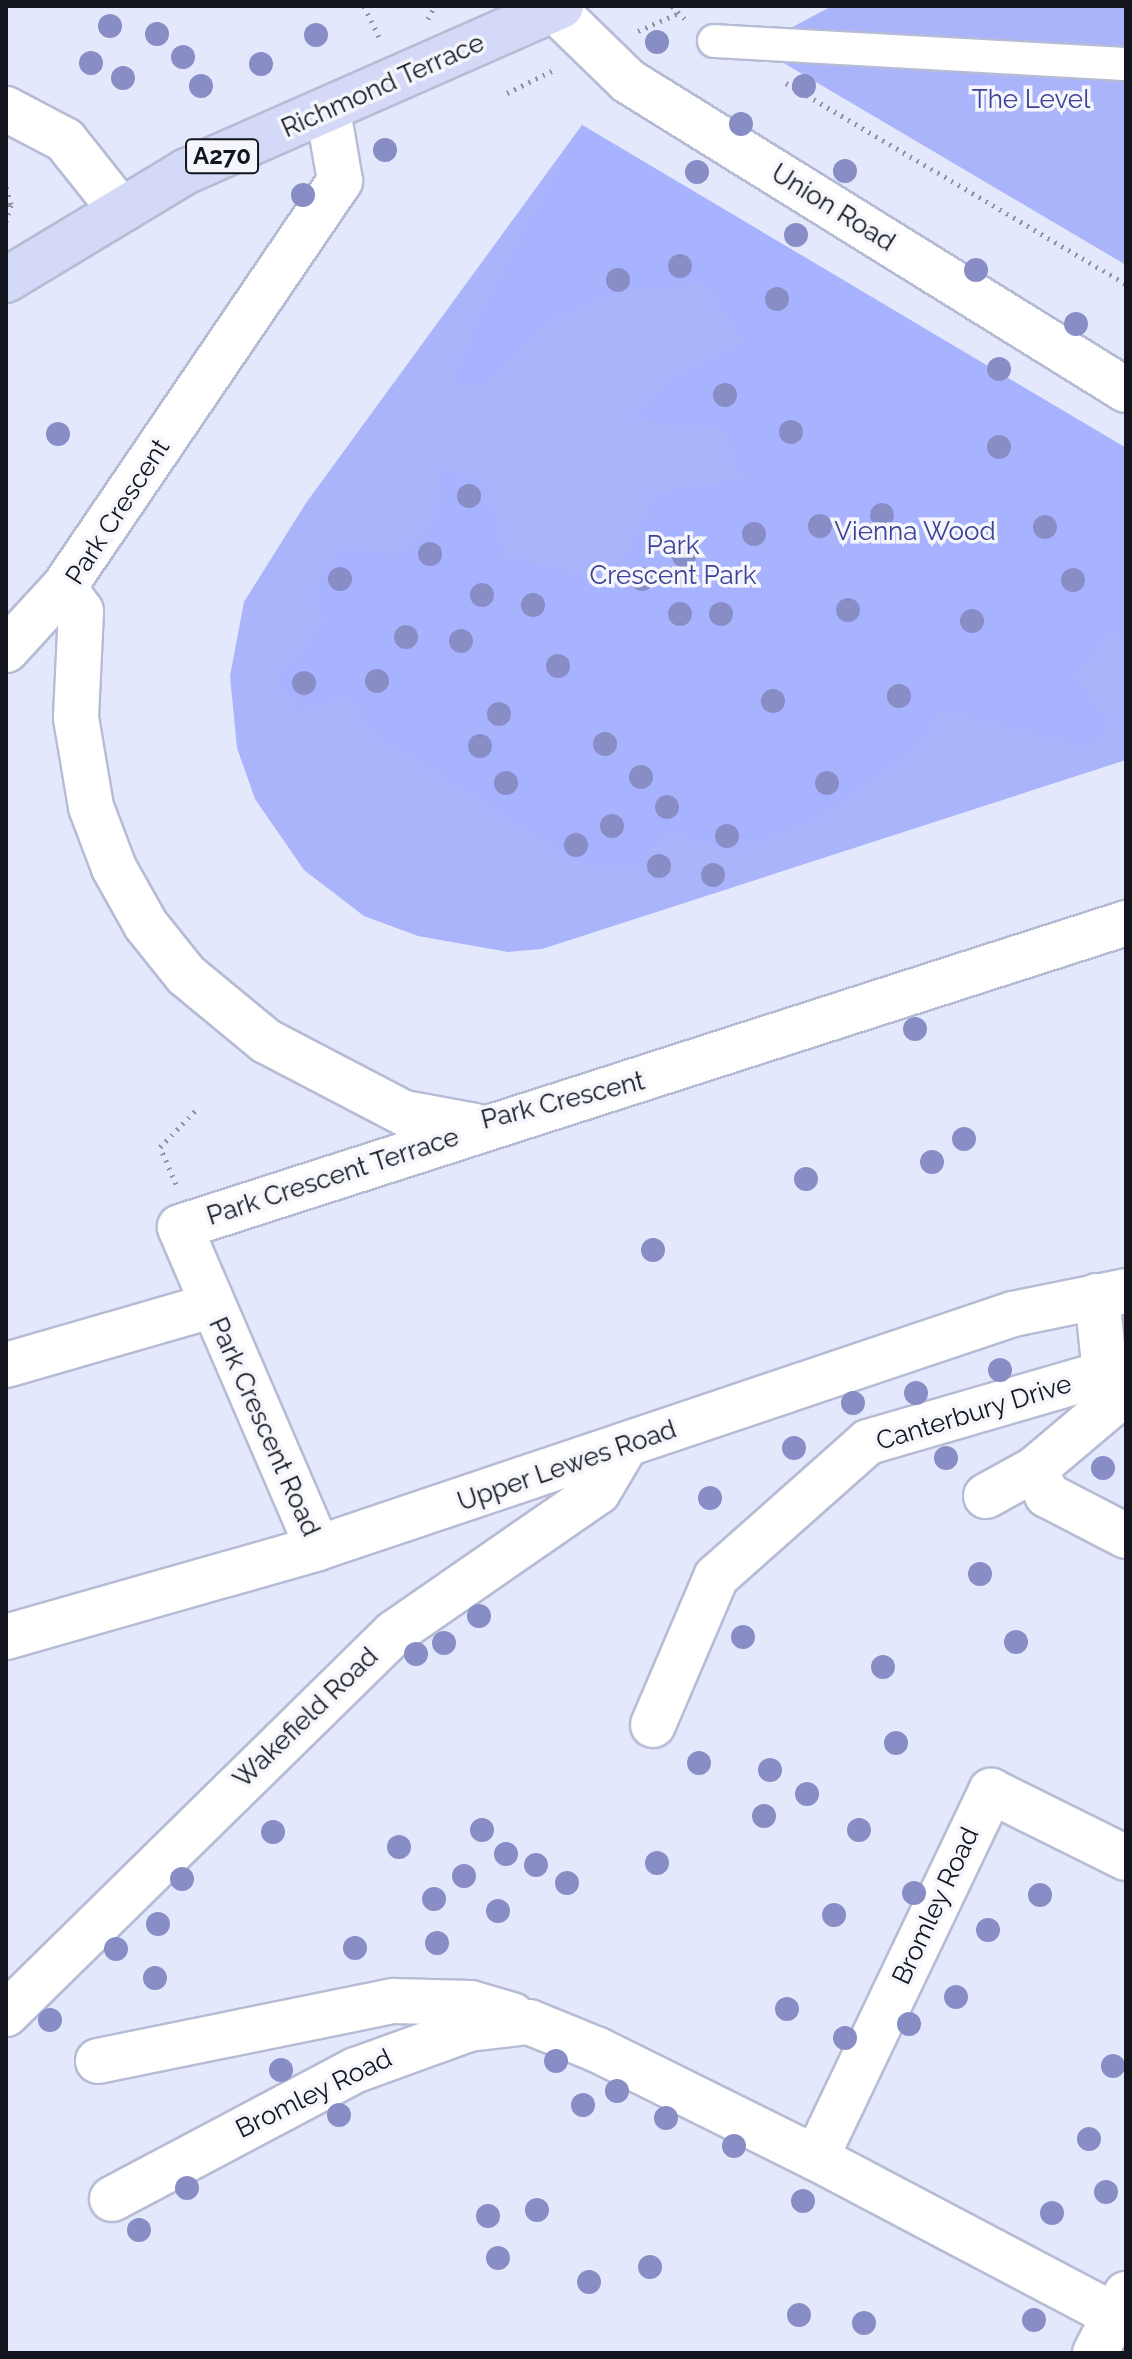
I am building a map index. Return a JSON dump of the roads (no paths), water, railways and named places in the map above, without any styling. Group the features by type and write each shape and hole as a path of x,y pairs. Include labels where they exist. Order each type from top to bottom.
{"main road":[{"name":"Richmond Terrace","path":"119,208 187,171 328,111 555,7"},
{"name":"A270","path":"6,280 119,208"}],"street":[{"name":"Union Road","path":"555,7 628,81 1126,390"},
{"path":"714,41 1126,64"},
{"path":"6,109 65,140 119,208"},
{"name":"Park Crescent","path":"328,111 340,181 64,587 81,611 76,718 91,807 125,888 166,950 237,1021 329,1078 404,1113 485,1127 824,1024 1126,923"},
{"path":"6,650 64,587"},
{"name":"Park Crescent Terrace","path":"180,1210 485,1127"},
{"name":"Park Crescent Road","path":"180,1210 211,1306 318,1548"},
{"name":"Canterbury Drive","path":"986,1496 1035,1469 1117,1386 1112,1294"},
{"name":"Upper Lewes Road","path":"6,1637 318,1548 624,1448 831,1372 1013,1314 1112,1294"},
{"name":"Park Crescent Road","path":"6,1365 211,1306"},
{"name":"Canterbury Drive","path":"653,1725 716,1577 868,1442 1117,1386"},
{"name":"Wakefield Road","path":"6,2014 394,1633 598,1492 624,1448"},
{"path":"1035,1469 1047,1495 1126,1536"},
{"name":"Bromley Road","path":"816,2158 991,1791 1126,1858"},
{"name":"Bromley Road","path":"98,2061 394,2001 471,2003 598,2050 816,2158 1112,2321"},
{"name":"Bromley Road","path":"112,2199 286,2103 356,2070 469,2029 529,2022"}],"park label":[{"name":"The Level","path":"1031,100"},
{"name":"Vienna Wood","path":"915,532"},
{"name":"Park Crescent Park","path":"673,561"}]}
